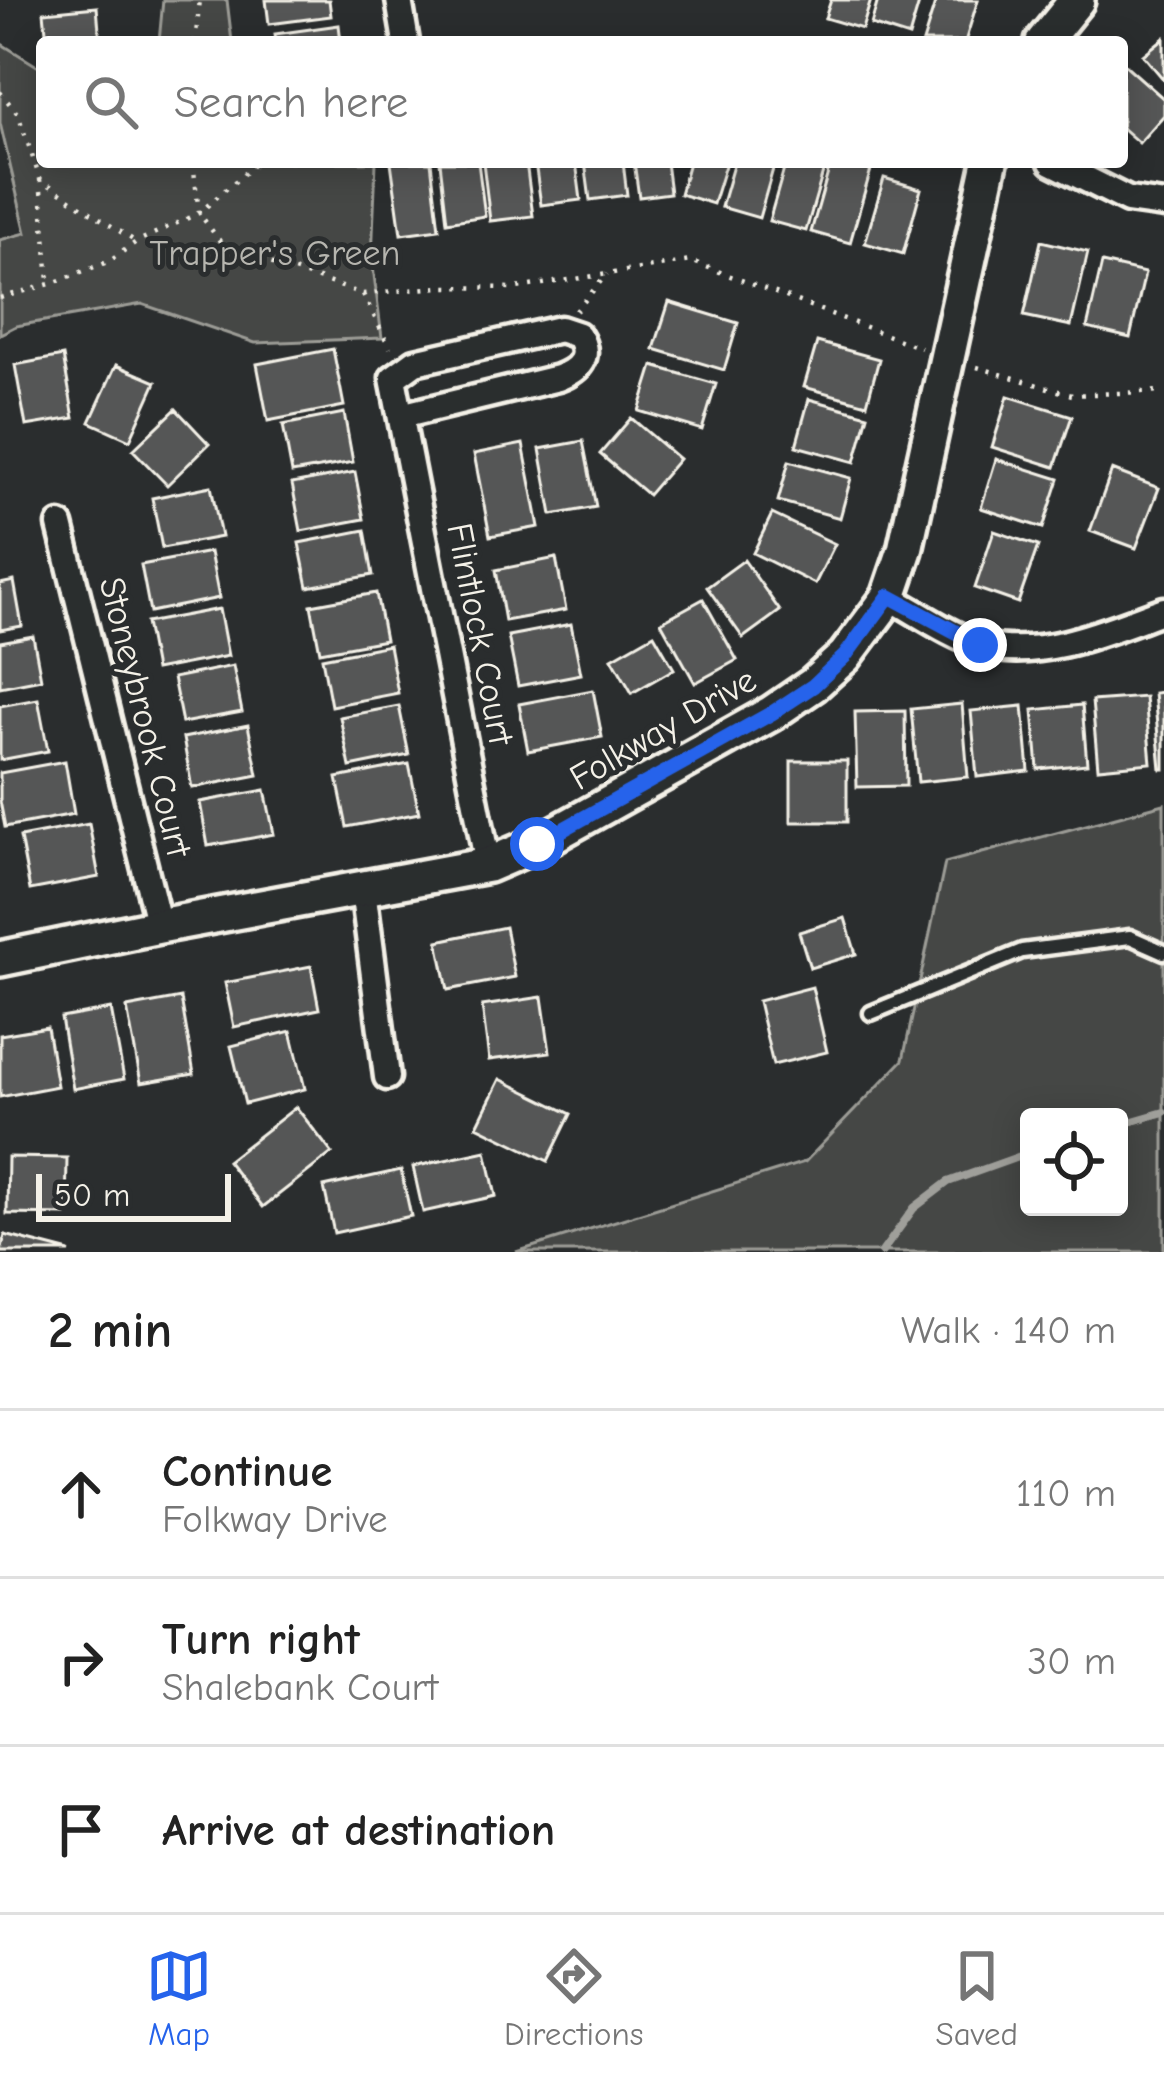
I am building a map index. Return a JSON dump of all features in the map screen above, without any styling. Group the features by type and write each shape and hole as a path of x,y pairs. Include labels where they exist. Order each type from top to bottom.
{"street":[{"path":"399,0 405,36"},
{"path":"1048,36 1077,0"},
{"name":"Folkway Drive","path":"0,959 488,866 537,844 813,686 845,656 889,596 905,550 990,168"},
{"path":"1064,168 1128,200 1164,206"},
{"path":"401,416 577,371 585,345 578,335 560,329 415,362 402,371"},
{"name":"Flintlock Court","path":"402,371 393,378 488,866"},
{"name":"Stoneybrook Court","path":"60,525 159,926"},
{"path":"889,596 980,645 1017,648 1074,643 1164,610"},
{"path":"363,889 387,1077"}],"lane":[{"path":"871,1013 1022,951 1130,937 1164,952"}],"path":[{"path":"196,36 200,0"},
{"path":"0,92 18,114 36,167"},
{"path":"36,168 50,284"},
{"path":"194,168 199,213 225,248 363,294 440,287 517,288 691,261 946,358 1072,394 1164,391"},
{"path":"0,298 110,261 136,242 199,213 250,168"},
{"path":"40,179 136,242"},
{"path":"560,329 608,274"},
{"path":"363,294 402,371"}],"green space":[{"path":"163,0 227,0 231,36 160,36"},
{"name":"Trapper's Green","path":"0,43 36,65 36,168 376,168 372,259 382,338 255,343 142,304 16,326 0,334 0,240 26,233 0,123"},
{"path":"1164,804 1164,1252 516,1252 805,1162 903,1060 945,863"}],"building":[{"path":"266,0 329,0 331,16 269,24"},
{"path":"831,0 871,0 862,29 825,18"},
{"path":"878,0 920,0 909,36 871,25"},
{"path":"936,0 978,0 967,36 925,36"},
{"path":"97,7 99,36 46,36 44,12"},
{"path":"339,25 340,36 275,36"},
{"path":"1164,38 1164,80 1143,55"},
{"path":"1128,67 1164,99 1164,115 1139,143 1128,133"},
{"path":"392,168 432,168 439,229 401,234"},
{"path":"441,168 479,168 485,216 447,222"},
{"path":"484,168 527,168 533,216 490,221"},
{"path":"536,168 577,168 581,200 541,205"},
{"path":"586,168 624,168 627,195 590,200"},
{"path":"635,168 667,168 670,193 639,197"},
{"path":"687,168 724,168 713,204 680,194"},
{"path":"732,168 773,168 759,218 721,207"},
{"path":"784,168 824,168 806,231 769,221"},
{"path":"829,168 871,168 850,243 811,232"},
{"path":"884,178 921,189 903,254 865,243"},
{"path":"1041,241 1088,252 1071,326 1024,316"},
{"path":"1102,263 1145,273 1130,338 1087,328"},
{"path":"669,302 738,323 724,370 654,349"},
{"path":"817,342 879,359 867,404 804,387"},
{"path":"333,349 344,406 268,421 257,364"},
{"path":"63,356 74,418 26,426 15,365"},
{"path":"116,365 156,382 130,440 90,422"},
{"path":"653,366 716,384 702,430 639,411"},
{"path":"1008,396 1072,416 1055,467 992,447"},
{"path":"809,399 868,415 855,462 796,446"},
{"path":"176,409 209,444 167,485 133,450"},
{"path":"344,413 353,462 292,473 283,425"},
{"path":"631,418 679,459 648,495 600,454"},
{"path":"583,441 596,507 552,515 540,449"},
{"path":"523,444 539,527 490,536 474,454"},
{"path":"996,459 1059,479 1043,528 981,508"},
{"path":"789,461 851,478 840,518 778,501"},
{"path":"1112,470 1159,488 1136,548 1090,531"},
{"path":"355,472 364,519 301,531 292,484"},
{"path":"211,486 221,537 162,548 152,498"},
{"path":"772,514 835,544 815,584 753,553"},
{"path":"365,530 373,575 308,587 299,543"},
{"path":"994,531 1038,546 1018,603 975,588"},
{"path":"210,552 219,598 150,612 141,565"},
{"path":"556,558 566,610 505,621 496,570"},
{"path":"744,560 780,611 743,638 707,587"},
{"path":"14,581 22,626 0,630 0,584"},
{"path":"376,593 385,640 320,652 311,605"},
{"path":"703,599 737,660 695,683 661,622"},
{"path":"219,609 228,656 155,670 146,623"},
{"path":"571,624 581,674 518,686 508,636"},
{"path":"654,634 674,669 632,693 612,658"},
{"path":"33,636 41,679 0,687 0,642"},
{"path":"389,645 398,693 331,706 322,658"},
{"path":"233,666 242,712 182,723 173,678"},
{"path":"593,690 602,737 528,751 519,704"},
{"path":"1164,692 1164,769 1161,769 1154,693"},
{"path":"1145,697 1151,763 1098,768 1092,701"},
{"path":"38,699 48,751 0,760 0,706"},
{"path":"962,704 968,777 918,782 911,709"},
{"path":"1082,705 1087,764 1038,769 1033,710"},
{"path":"399,706 409,755 350,767 340,717"},
{"path":"1023,706 1029,771 977,777 971,711"},
{"path":"905,711 906,786 857,787 855,712"},
{"path":"248,725 258,775 192,788 183,738"},
{"path":"65,761 74,814 5,827 0,773"},
{"path":"791,761 847,761 847,822 791,822"},
{"path":"409,764 419,813 347,827 337,778"},
{"path":"265,790 274,834 208,846 200,802"},
{"path":"89,824 99,877 30,890 20,837"},
{"path":"845,918 856,954 810,968 799,932"},
{"path":"505,927 515,977 448,990 438,941"},
{"path":"311,966 319,1009 234,1027 225,983"},
{"path":"812,987 827,1052 773,1065 758,1001"},
{"path":"542,997 550,1052 489,1060 482,1006"},
{"path":"181,998 194,1074 141,1083 127,1008"},
{"path":"111,1009 124,1079 73,1089 61,1018"},
{"path":"47,1027 57,1086 0,1097 0,1035"},
{"path":"291,1031 305,1089 245,1104 231,1046"},
{"path":"500,1079 571,1114 548,1161 477,1126"},
{"path":"296,1107 332,1153 263,1207 227,1161"},
{"path":"486,1151 496,1196 423,1212 413,1167"},
{"path":"8,1157 67,1158 66,1215 7,1214"},
{"path":"401,1170 411,1216 334,1233 324,1187"},
{"path":"5,1235 70,1252 1,1252"}],"waterway":[{"path":"1128,1122 1164,1112"},
{"path":"882,1252 914,1208 948,1182 1020,1156"}],"route":[{"path":"537,844 813,686 845,656 889,596 980,645"}]}
